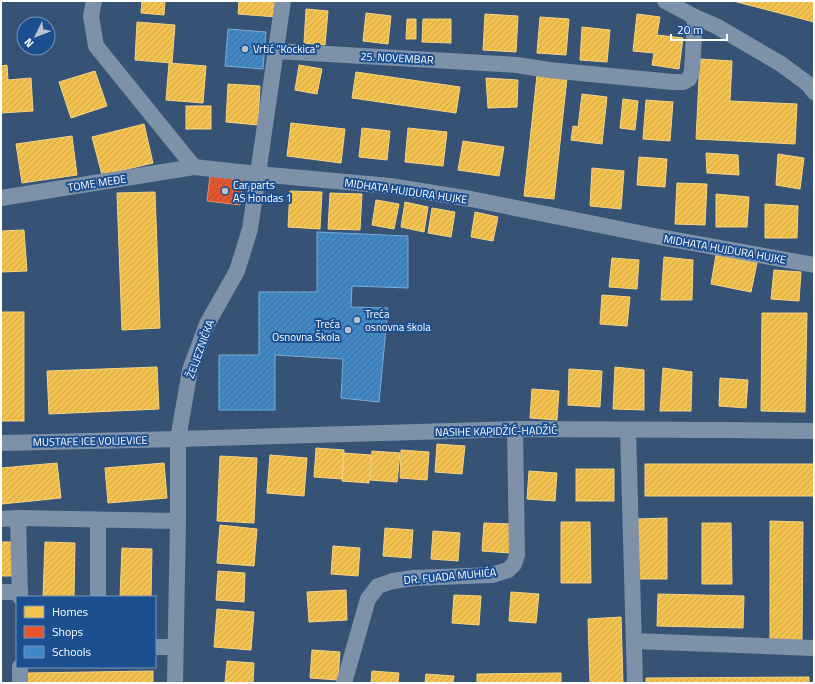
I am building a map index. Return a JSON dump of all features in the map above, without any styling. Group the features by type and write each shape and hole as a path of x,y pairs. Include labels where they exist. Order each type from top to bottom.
{"street":[{"path":"94,1 91,16 96,46 194,167"},
{"name":"ŽELJEZNIČKA","path":"175,683 178,439 190,370 207,324 237,271 250,229 283,1"},
{"path":"665,1 716,26 782,64 808,84 814,92"},
{"name":"25. NOVEMBAR","path":"276,51 517,65 549,70 684,82 689,79 692,71 695,17"},
{"name":"MIDHATA HUJDURA HUJKE","path":"194,167 390,186 814,265"},
{"name":"TOME MEĐE","path":"1,198 194,167"},
{"name":"NASIHE KAPIDŽIĆ-HADŽIĆ","path":"178,439 515,429 814,432"},
{"name":"DR. FUADA MUHIĆA","path":"344,683 368,599 378,586 392,581 414,578 492,575 508,570 514,564 517,555 515,429"},
{"path":"628,430 635,683"},
{"name":"MUSTAFE ICE VOLJEVICE","path":"1,443 178,439"},
{"path":"1,592 20,594 18,518"},
{"path":"1,519 178,521"},
{"path":"98,520 98,596"},
{"path":"634,641 814,648"},
{"path":"156,647 175,648"},
{"path":"20,668 20,683"}],"building: Homes":[{"path":"142,1 165,1 164,15 141,13"},
{"path":"239,1 277,1 276,17 238,14"},
{"path":"733,1 814,1 814,22"},
{"path":"306,9 328,11 325,45 304,43"},
{"path":"366,13 391,16 388,44 363,41"},
{"path":"485,14 518,16 516,52 483,50"},
{"path":"637,14 660,17 657,35 683,38 679,69 652,65 654,53 633,51"},
{"path":"540,17 569,19 566,55 537,53"},
{"path":"407,19 416,19 416,39 406,39"},
{"path":"423,19 451,19 451,43 422,42"},
{"path":"137,22 175,25 172,63 135,60"},
{"path":"582,27 610,30 607,62 580,60"},
{"path":"700,59 732,61 730,101 797,104 795,144 696,139"},
{"path":"169,63 206,66 203,103 166,100"},
{"path":"7,65 8,80 31,78 33,111 1,113 1,66"},
{"path":"299,65 322,69 317,94 295,90"},
{"path":"95,71 107,106 71,118 59,82"},
{"path":"356,72 460,87 456,113 352,98"},
{"path":"537,75 567,78 554,199 524,196"},
{"path":"486,78 518,80 517,107 488,108"},
{"path":"228,84 260,86 258,125 226,122"},
{"path":"582,94 607,97 602,144 571,140 573,126 578,127"},
{"path":"623,99 638,101 635,130 620,128"},
{"path":"646,100 673,102 670,141 643,139"},
{"path":"186,106 211,106 211,129 186,129"},
{"path":"291,123 345,129 341,163 287,156"},
{"path":"144,124 153,163 102,175 92,137"},
{"path":"362,128 390,131 387,160 359,157"},
{"path":"408,128 447,132 443,166 405,162"},
{"path":"72,136 77,175 22,183 16,144"},
{"path":"463,141 504,147 499,176 458,170"},
{"path":"706,153 738,155 739,175 707,173"},
{"path":"778,154 804,158 800,189 776,185"},
{"path":"639,157 667,159 665,187 637,185"},
{"path":"592,168 624,171 621,209 590,206"},
{"path":"677,183 707,184 705,225 675,224"},
{"path":"290,191 322,192 320,229 288,227"},
{"path":"155,192 160,328 122,330 117,193"},
{"path":"330,193 362,194 360,230 328,229"},
{"path":"716,194 749,197 747,227 716,227"},
{"path":"376,200 399,204 394,229 372,225"},
{"path":"405,202 428,207 424,232 401,227"},
{"path":"765,204 798,206 797,238 765,238"},
{"path":"432,208 455,212 451,237 428,233"},
{"path":"475,212 498,217 493,241 471,237"},
{"path":"24,230 27,271 1,272 1,231"},
{"path":"716,255 757,263 751,292 711,284"},
{"path":"664,257 693,260 692,300 661,300"},
{"path":"612,258 639,260 637,289 609,287"},
{"path":"774,270 801,272 799,301 771,299"},
{"path":"602,295 630,297 627,326 600,324"},
{"path":"1,312 24,312 24,421 1,421"},
{"path":"762,313 807,313 805,412 761,411"},
{"path":"157,367 159,409 49,414 47,371"},
{"path":"615,367 644,370 644,410 613,409"},
{"path":"663,368 692,372 691,411 660,411"},
{"path":"569,369 602,371 600,407 568,405"},
{"path":"720,378 748,380 746,408 719,406"},
{"path":"532,389 559,391 557,420 530,418"},
{"path":"437,444 465,446 462,474 435,472"},
{"path":"316,448 344,450 342,479 314,477"},
{"path":"401,450 429,452 427,480 400,478"},
{"path":"372,451 400,453 397,482 370,480"},
{"path":"344,453 371,455 369,483 342,481"},
{"path":"270,455 307,458 304,496 267,493"},
{"path":"220,456 257,458 254,523 217,521"},
{"path":"57,463 61,498 2,504 1,468"},
{"path":"164,463 167,498 108,503 105,468"},
{"path":"645,464 814,464 814,496 645,496"},
{"path":"576,469 614,469 614,501 576,501"},
{"path":"529,471 557,473 555,501 527,499"},
{"path":"667,518 667,579 637,579 637,519"},
{"path":"770,521 803,522 802,641 770,641"},
{"path":"561,522 590,522 591,583 561,583"},
{"path":"484,523 512,524 510,553 482,551"},
{"path":"702,523 731,523 732,584 702,584"},
{"path":"220,525 257,529 254,566 217,563"},
{"path":"385,528 413,530 411,558 383,556"},
{"path":"433,531 460,533 458,561 431,559"},
{"path":"1,542 13,542 14,576 1,576"},
{"path":"45,542 75,543 74,596 43,596"},
{"path":"333,546 360,548 358,576 331,574"},
{"path":"122,548 152,549 151,596 120,596"},
{"path":"218,571 245,573 244,602 216,600"},
{"path":"346,590 347,620 309,622 307,592"},
{"path":"511,592 539,594 536,623 509,621"},
{"path":"658,594 744,596 743,628 657,626"},
{"path":"454,595 481,596 479,625 452,623"},
{"path":"217,609 254,612 251,650 214,647"},
{"path":"621,617 623,683 590,683 588,619"},
{"path":"312,650 340,652 338,680 310,678"},
{"path":"227,661 254,663 253,683 225,683"},
{"path":"153,671 153,683 27,683 27,673"},
{"path":"372,671 399,673 398,683 371,683"},
{"path":"561,673 561,683 477,683 477,674"},
{"path":"426,674 454,676 453,683 425,683"},
{"path":"809,677 809,683 646,683 646,678"}],"building: Shops":[{"name":"Car parts AS Hondas 1","path":"210,176 243,180 240,205 207,201"}],"building: Schools":[{"name":"Vrtić \"Kockica\"","path":"228,29 266,32 263,69 225,66"},
{"name":"Treća osnovna škola","path":"317,232 408,236 408,288 352,286 351,307 388,308 379,402 341,398 343,359 275,355 275,410 219,410 219,355 259,355 259,292 317,292"}],"place":[{"name":"Vrtić \"Kockica\"","path":"245,49"},
{"name":"Car parts AS Hondas 1","path":"225,191"},
{"name":"Treća osnovna škola","path":"357,320"},
{"name":"Treća Osnovna Škola","path":"348,330"}]}
